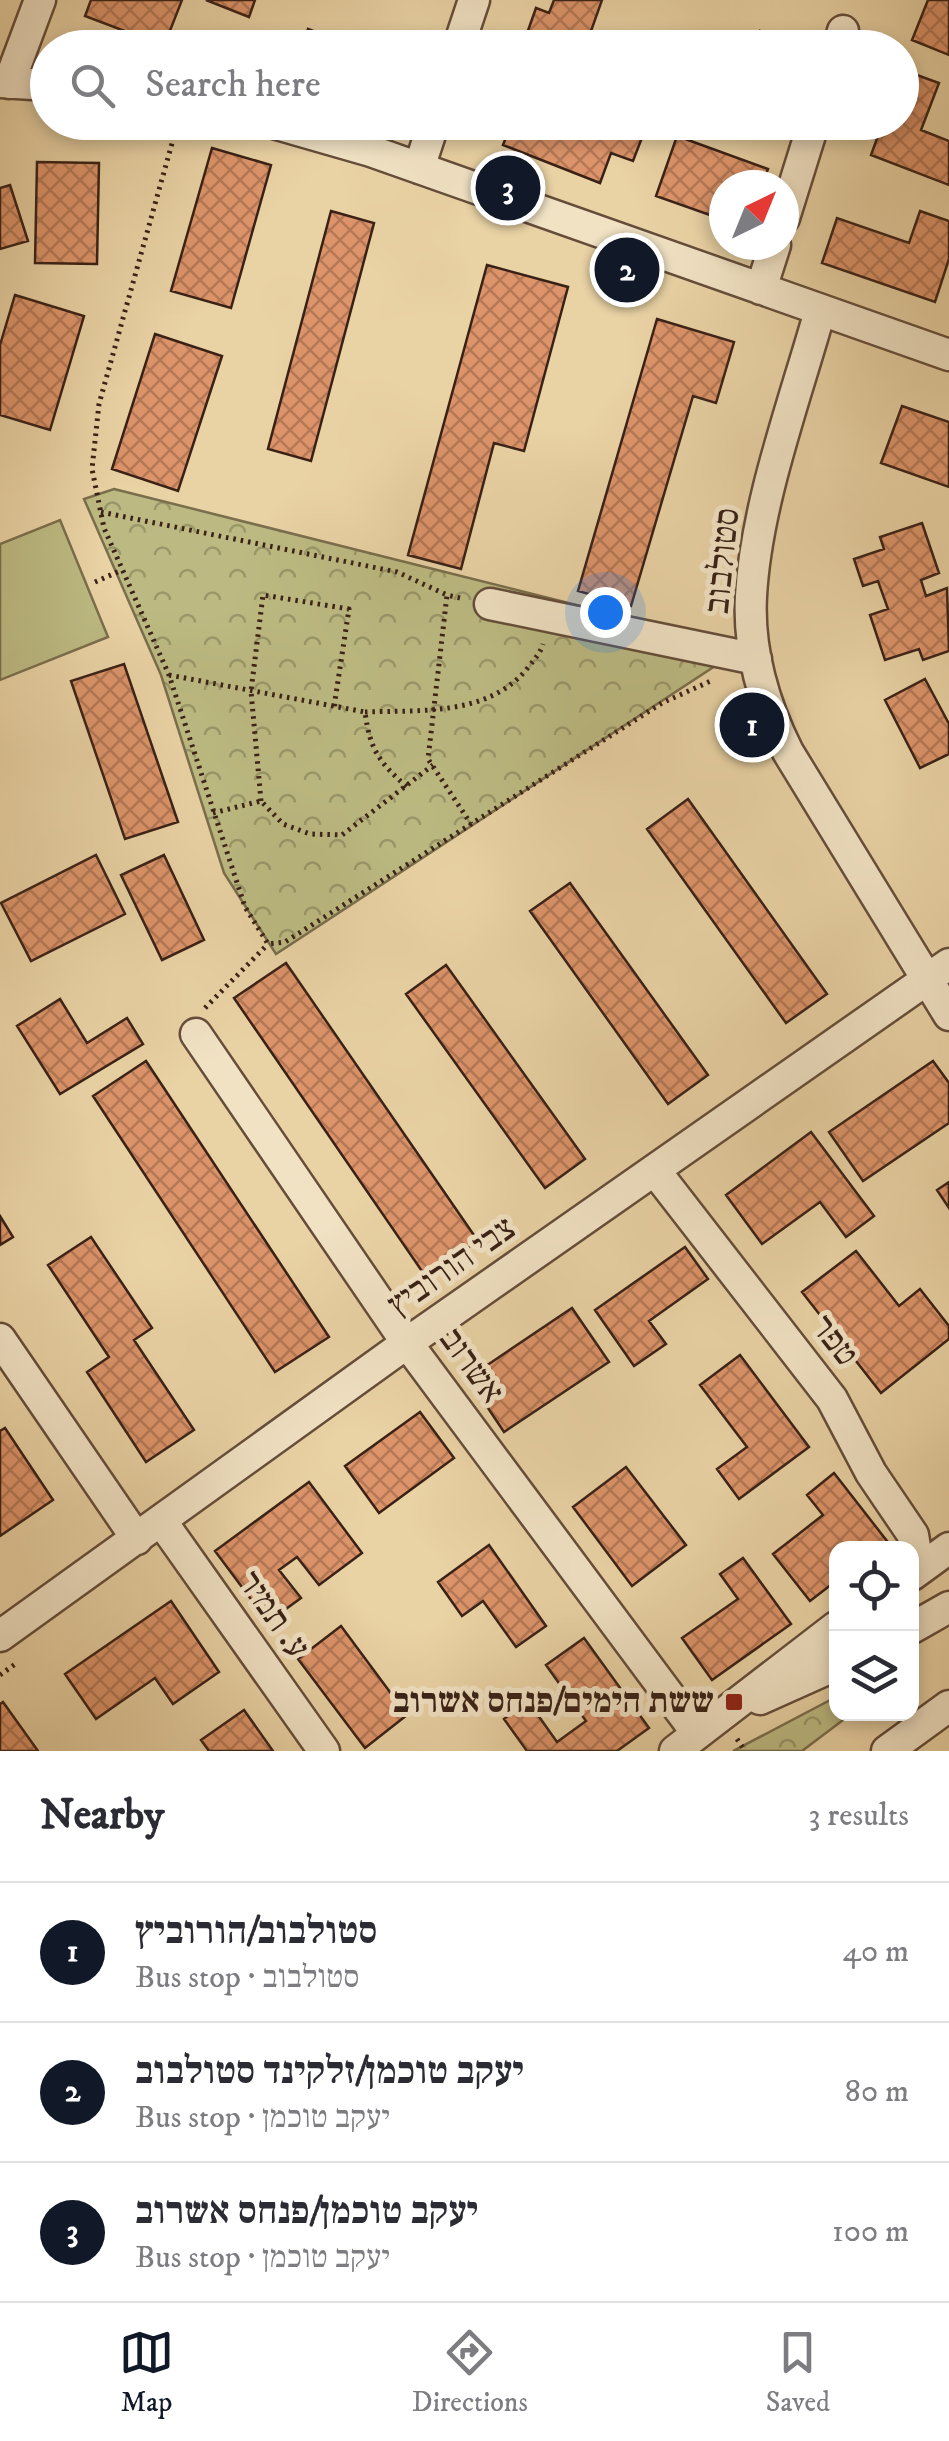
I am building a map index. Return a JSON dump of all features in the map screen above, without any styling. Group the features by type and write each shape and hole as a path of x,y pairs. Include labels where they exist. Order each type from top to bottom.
{"street":[{"path":"30,84 4,83 40,0"},
{"path":"464,30 474,0"},
{"path":"334,140 949,356"},
{"path":"419,168 428,140"},
{"path":"799,170 808,140"},
{"path":"761,290 770,260"},
{"name":"סטולבוב","path":"820,311 756,554 751,598 758,667 771,719 788,752 938,972 949,1015"},
{"path":"490,604 758,667"},
{"name":"צבי הורוביץ","path":"0,1636 408,1343 938,972"},
{"name":"אשרוב","path":"196,1034 408,1343 698,1734"},
{"name":"טפר","path":"656,1172 832,1399 871,1473 914,1541"},
{"name":"ע. תמיר","path":"0,1338 324,1751"},
{"path":"919,1569 949,1548"},
{"path":"919,1624 949,1608"},
{"path":"698,1734 831,1631"},
{"path":"698,1734 829,1668"},
{"path":"887,1751 949,1706"}],"path":[{"path":"173,140 98,404 92,468 100,512 169,676 245,907 268,944"},
{"path":"100,512 397,572 447,595 490,604"},
{"path":"95,582 122,570"},
{"path":"334,706 348,609 263,595 251,690 261,801 283,824 310,834 342,835 433,766"},
{"path":"447,595 428,758 472,824"},
{"path":"169,676 365,712 481,702 516,682 540,652 551,617"},
{"path":"196,1034 204,1009 268,944 286,942 662,704 723,675 758,667"},
{"path":"365,712 368,738 382,764 407,786"},
{"path":"213,812 261,801"}],"green space":[{"path":"114,489 744,647 276,954 224,873 161,675 84,499"},
{"path":"60,520 108,637 0,680 0,544"},
{"path":"829,1701 829,1721 842,1721 802,1751 733,1751"}],"building":[{"path":"91,0 182,0 170,30 122,30 85,16"},
{"path":"206,0 255,0 249,17"},
{"path":"554,0 602,0 591,30 528,30 536,8 549,13"},
{"path":"928,0 949,0 949,55 919,43 916,30"},
{"path":"919,76 939,83 921,130 949,141 949,185 871,155 876,140 919,140"},
{"path":"505,140 641,140 633,161 611,153 600,183 503,145"},
{"path":"676,140 688,140 768,169 709,170 709,215 656,196"},
{"path":"212,148 271,165 231,308 171,291"},
{"path":"37,162 99,163 97,264 35,263"},
{"path":"10,185 28,241 0,249 0,188"},
{"path":"331,211 374,223 311,461 268,449"},
{"path":"920,211 949,221 949,259 935,302 822,263 837,218 909,243"},
{"path":"487,265 568,287 524,451 494,443 461,569 408,555"},
{"path":"15,295 84,316 50,430 0,415 0,345"},
{"path":"657,319 734,342 716,403 693,396 631,606 578,591"},
{"path":"155,334 222,356 178,491 112,469"},
{"path":"902,406 949,422 949,487 881,463"},
{"path":"922,523 939,573 921,580 926,596 947,588 949,651 923,660 919,649 885,660 870,615 888,609 878,581 863,586 854,559 884,549 880,537"},
{"path":"124,664 178,822 125,839 71,681"},
{"path":"925,679 949,724 949,754 920,768 885,700"},
{"path":"688,799 827,994 786,1023 647,829"},
{"path":"96,855 125,914 31,961 1,903"},
{"path":"164,855 204,940 162,960 121,875"},
{"path":"570,883 708,1075 668,1104 530,911"},
{"path":"286,963 478,1241 426,1277 234,998"},
{"path":"446,965 585,1159 545,1188 406,994"},
{"path":"60,999 87,1043 127,1018 143,1044 60,1094 17,1026"},
{"path":"146,1061 329,1337 275,1372 93,1096"},
{"path":"933,1061 949,1083 949,1123 863,1181 829,1132"},
{"path":"811,1132 874,1216 846,1237 820,1202 762,1244 726,1195"},
{"path":"949,1182 949,1208 937,1190"},
{"path":"0,1216 13,1237 0,1245"},
{"path":"91,1237 152,1328 134,1340 194,1430 146,1462 87,1372 109,1357 48,1265"},
{"path":"685,1247 708,1279 649,1321 666,1344 634,1366 595,1310"},
{"path":"856,1251 899,1306 920,1289 949,1326 949,1339 881,1393 802,1292"},
{"path":"572,1308 609,1362 504,1432 468,1378"},
{"path":"740,1355 809,1447 739,1499 717,1469 747,1447 700,1385"},
{"path":"420,1412 454,1458 379,1513 345,1466"},
{"path":"5,1428 53,1500 0,1536 0,1431"},
{"path":"626,1467 686,1545 632,1586 573,1507"},
{"path":"834,1473 887,1541 829,1541 829,1586 810,1601 773,1554 823,1515 807,1495"},
{"path":"309,1482 362,1553 319,1585 297,1557 279,1570 301,1598 268,1622 215,1551"},
{"path":"489,1545 546,1626 516,1647 483,1601 462,1616 438,1582"},
{"path":"743,1558 791,1624 712,1680 682,1638 738,1599 720,1574"},
{"path":"171,1601 219,1672 173,1704 155,1678 96,1719 65,1674"},
{"path":"341,1626 407,1715 365,1748 298,1659"},
{"path":"584,1638 649,1728 617,1751 527,1751 504,1719 528,1701 557,1742 586,1721 546,1665"},
{"path":"3,1702 38,1751 0,1751"},
{"path":"244,1710 273,1751 209,1751 201,1740"}],"place":[{"name":"יעקב טוכמן/פנחס אשרוב","path":"508,188"},
{"name":"יעקב טוכמן/זלקינד סטולבוב","path":"627,270"},
{"name":"סטולבוב/הורוביץ","path":"752,725"},
{"name":"ששת הימים/פנחס אשרוב","path":"734,1702"}]}
